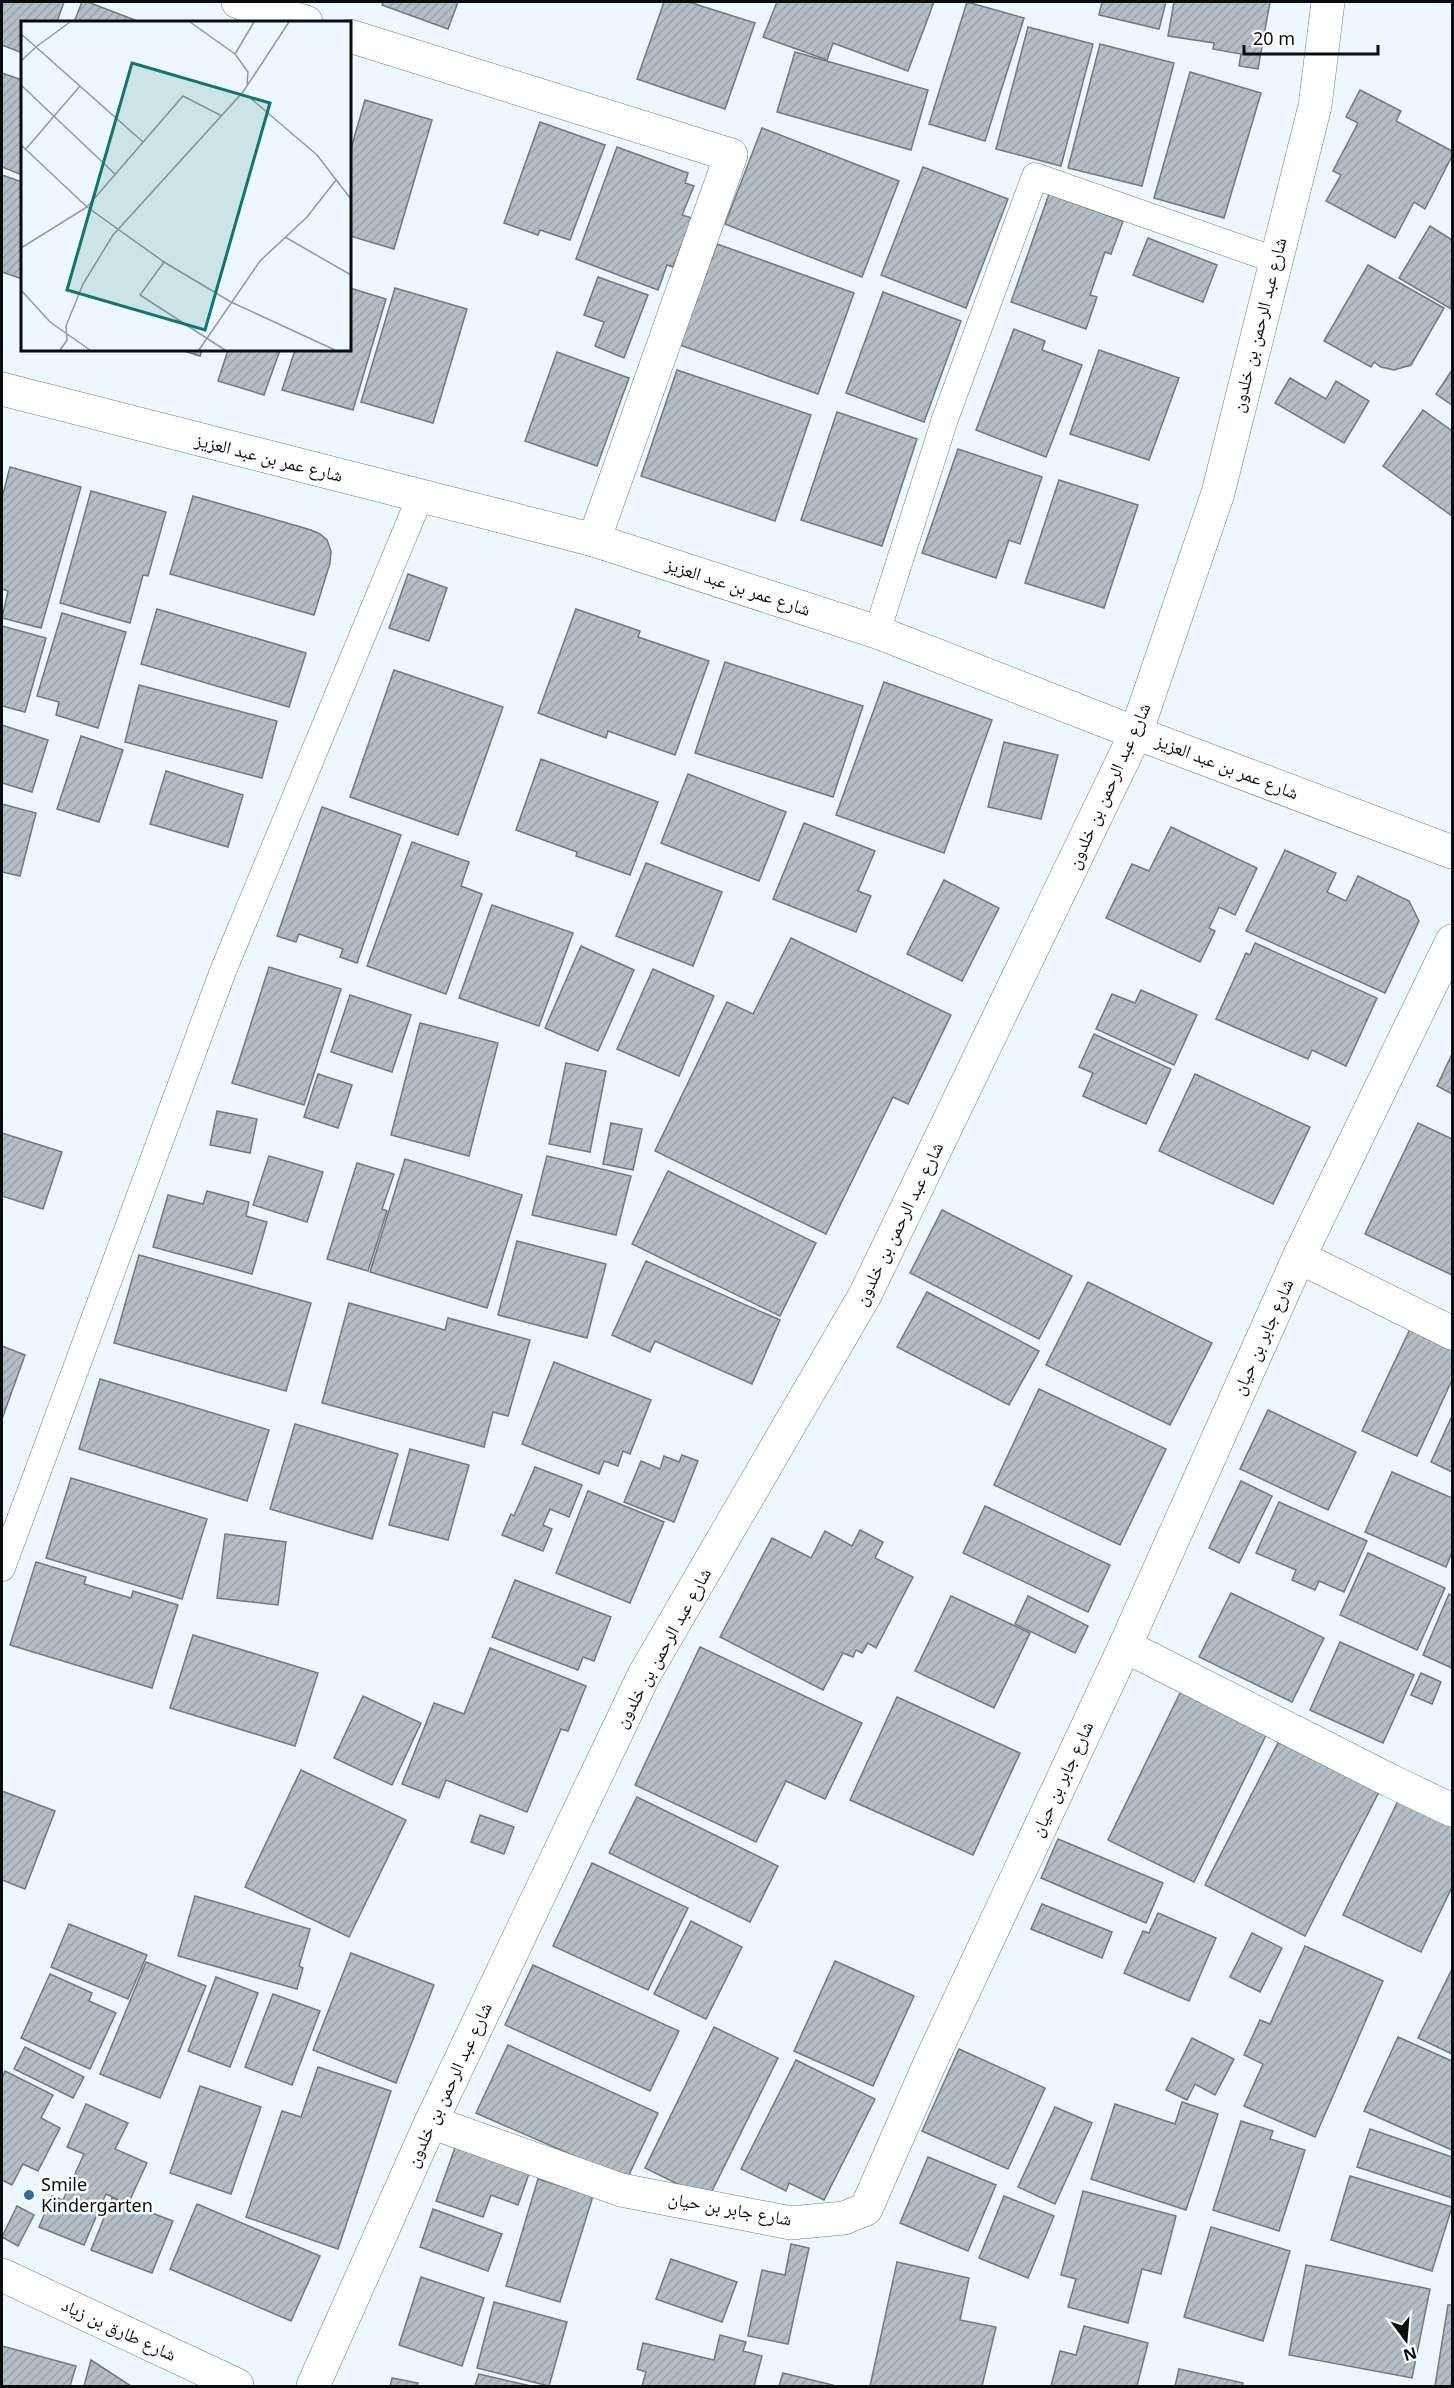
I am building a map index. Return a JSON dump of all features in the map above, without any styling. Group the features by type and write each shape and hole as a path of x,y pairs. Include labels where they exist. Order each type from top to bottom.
{"street":[{"path":"238,2 303,21"},
{"name":"شارع عبد الرحمن بن خلدون","path":"313,2386 431,2122 644,1675 865,1295 1137,733 1218,493 1315,106 1328,2"},
{"path":"351,36 731,155 594,540"},
{"name":"شارع عمر بن عبد العزيز","path":"2,388 594,540 877,632 1452,852"},
{"name":"شارع جابر بن حيان","path":"431,2122 621,2190 791,2223 844,2218 866,2209 935,2052 1125,1646 1299,1257 1452,941"},
{"path":"1299,1257 1452,1333"},
{"path":"1125,1646 1452,1810"},
{"name":"شارع طارق بن زياد","path":"2,2275 237,2385"}],"lane":[{"path":"877,632 945,419 1035,176 1275,260"},
{"path":"2,1568 223,971 420,497"}],"building":[{"path":"2,2 64,2 57,21 21,21 21,53 2,45"},
{"path":"82,2 88,2 137,21 74,21"},
{"path":"383,2 458,2 448,29 382,5"},
{"path":"664,2 689,2 755,23 725,109 637,79"},
{"path":"777,2 934,2 908,71 833,43 827,60 763,37"},
{"path":"967,2 1024,18 985,141 929,124"},
{"path":"1102,2 1166,2 1159,29 1099,15"},
{"path":"1174,2 1270,2 1258,69 1239,66 1241,54 1213,49 1214,43 1168,36"},
{"path":"1028,27 1093,44 1061,166 996,149"},
{"path":"1100,44 1174,63 1142,186 1068,168"},
{"path":"795,52 928,90 911,150 777,112"},
{"path":"1190,72 1261,93 1224,218 1154,198"},
{"path":"2,73 21,80 21,175 2,167"},
{"path":"1360,90 1401,111 1396,121 1452,151 1452,156 1425,209 1414,202 1395,238 1326,201 1341,175 1333,171 1358,123 1346,117"},
{"path":"365,100 432,120 394,249 351,236 351,149"},
{"path":"540,122 605,145 570,240 540,230 538,235 504,223"},
{"path":"762,128 899,181 862,277 725,224"},
{"path":"617,147 688,173 685,183 694,186 682,215 692,218 673,267 667,265 658,290 576,259"},
{"path":"923,167 1008,199 966,308 881,275"},
{"path":"2,175 21,182 21,279 2,272"},
{"path":"1049,194 1123,221 1111,254 1105,252 1090,295 1097,297 1086,329 1011,302"},
{"path":"1430,226 1452,240 1451,309 1399,278"},
{"path":"1148,238 1217,265 1203,302 1133,275"},
{"path":"717,244 854,293 818,394 680,345"},
{"path":"1368,265 1444,308 1411,365 1394,370 1381,367 1374,362 1371,367 1324,341"},
{"path":"598,277 648,295 624,358 595,346 604,322 584,315"},
{"path":"351,288 386,299 353,410 282,390 295,351 351,351"},
{"path":"395,288 467,309 433,423 361,402"},
{"path":"883,292 961,321 924,422 846,393"},
{"path":"1014,329 1045,341 1042,350 1082,365 1046,457 976,430"},
{"path":"1099,350 1179,378 1149,460 1070,434"},
{"path":"184,351 202,351 200,356"},
{"path":"228,351 280,351 264,395 218,381"},
{"path":"557,352 629,378 597,466 525,441"},
{"path":"677,370 811,415 775,521 641,476"},
{"path":"1452,370 1452,405 1436,394"},
{"path":"1290,378 1326,399 1336,381 1369,401 1344,443 1275,403"},
{"path":"1423,410 1452,431 1452,516 1383,466"},
{"path":"837,412 917,439 882,546 801,520"},
{"path":"958,449 1042,477 1020,544 1009,540 996,578 922,553"},
{"path":"10,467 81,487 41,628 2,618 8,591 2,589 2,498"},
{"path":"1059,480 1138,505 1104,608 1025,583"},
{"path":"91,491 166,512 148,576 143,575 130,623 60,603"},
{"path":"193,496 311,530 327,540 331,551 330,563 314,615 170,574"},
{"path":"408,574 447,588 429,641 389,628"},
{"path":"157,609 306,653 289,707 141,664"},
{"path":"576,609 640,631 638,637 709,661 675,755 608,731 606,738 538,713"},
{"path":"62,613 126,632 98,728 56,715 59,702 37,696"},
{"path":"2,626 46,638 25,712 2,706"},
{"path":"725,662 863,706 833,797 695,753"},
{"path":"394,670 503,707 458,835 350,797"},
{"path":"884,682 992,720 944,853 836,815"},
{"path":"139,685 277,721 262,778 125,742"},
{"path":"2,725 48,740 32,792 2,783"},
{"path":"81,736 123,750 99,822 57,809"},
{"path":"1004,742 1058,755 1041,819 988,807"},
{"path":"541,759 658,802 630,875 576,856 577,852 516,830"},
{"path":"166,771 243,795 228,847 150,824"},
{"path":"688,774 786,812 759,881 661,843"},
{"path":"2,804 36,813 20,876 2,872"},
{"path":"322,807 401,835 357,963 340,957 343,949 299,934 296,942 277,936"},
{"path":"804,823 875,851 858,891 871,896 856,932 773,899"},
{"path":"1171,827 1257,868 1235,915 1219,907 1209,928 1215,931 1200,962 1106,918 1132,864 1149,871"},
{"path":"412,842 469,862 461,886 482,894 446,994 367,966"},
{"path":"1285,850 1336,873 1327,892 1346,901 1358,876 1409,901 1419,921 1385,993 1246,931"},
{"path":"646,863 722,892 693,966 616,936"},
{"path":"944,880 999,908 962,981 907,954"},
{"path":"492,905 573,933 539,1026 459,998"},
{"path":"791,938 951,1015 908,1104 893,1097 826,1234 655,1151 727,1002 753,1014"},
{"path":"1255,943 1377,998 1346,1066 1312,1050 1308,1059 1216,1019 1246,953 1250,955"},
{"path":"581,946 634,970 598,1051 545,1028"},
{"path":"269,967 341,989 304,1105 232,1083"},
{"path":"653,969 714,996 679,1076 617,1049"},
{"path":"1141,990 1197,1015 1174,1065 1096,1029 1112,994 1135,1003"},
{"path":"350,995 411,1015 392,1072 331,1052"},
{"path":"420,1023 498,1043 469,1156 391,1135"},
{"path":"1094,1034 1171,1069 1146,1124 1083,1096 1093,1073 1079,1067"},
{"path":"1452,1054 1452,1094 1437,1086"},
{"path":"566,1063 606,1071 590,1152 549,1144"},
{"path":"318,1074 352,1085 338,1128 304,1117"},
{"path":"1195,1074 1310,1127 1273,1204 1159,1151"},
{"path":"217,1111 257,1119 250,1153 210,1145"},
{"path":"611,1123 642,1129 633,1170 603,1164"},
{"path":"1418,1123 1452,1139 1452,1275 1365,1234"},
{"path":"2,1133 62,1152 43,1209 2,1196"},
{"path":"269,1156 323,1172 307,1222 253,1205"},
{"path":"547,1156 631,1176 616,1235 532,1215"},
{"path":"405,1159 522,1195 487,1308 370,1272"},
{"path":"357,1163 394,1174 382,1209 387,1211 368,1271 327,1259"},
{"path":"668,1171 816,1243 780,1316 632,1244"},
{"path":"207,1191 249,1202 246,1216 267,1222 252,1274 153,1247 168,1195 203,1204"},
{"path":"942,1210 1072,1276 1039,1339 910,1273"},
{"path":"517,1241 606,1264 587,1338 498,1315"},
{"path":"139,1255 311,1303 286,1391 114,1343"},
{"path":"646,1261 780,1320 752,1384 655,1341 650,1352 612,1335"},
{"path":"1088,1282 1212,1343 1170,1425 1046,1365"},
{"path":"927,1292 1039,1351 1009,1405 897,1347"},
{"path":"349,1303 445,1330 448,1318 530,1340 508,1416 493,1412 484,1447 322,1403"},
{"path":"1411,1327 1452,1346 1452,1380 1417,1456 1362,1431"},
{"path":"2,1346 25,1355 2,1419"},
{"path":"554,1362 651,1400 630,1454 623,1451 618,1466 604,1461 599,1474 522,1444"},
{"path":"100,1379 269,1430 247,1501 79,1449"},
{"path":"1039,1389 1166,1449 1120,1545 994,1485"},
{"path":"1268,1410 1356,1452 1328,1510 1240,1469"},
{"path":"1452,1416 1452,1472 1431,1462"},
{"path":"295,1424 398,1454 372,1539 270,1509"},
{"path":"410,1449 469,1465 448,1540 389,1525"},
{"path":"682,1455 698,1461 674,1522 624,1502 641,1461 660,1469 664,1456 679,1462"},
{"path":"535,1467 582,1485 569,1517 550,1509 543,1525 552,1529 543,1551 502,1535 511,1514 514,1516"},
{"path":"1392,1472 1452,1498 1452,1552 1446,1567 1365,1532"},
{"path":"71,1478 207,1519 182,1599 46,1558"},
{"path":"1241,1481 1272,1496 1239,1563 1209,1548"},
{"path":"588,1491 664,1522 630,1603 556,1573"},
{"path":"1279,1502 1367,1541 1344,1592 1319,1581 1315,1590 1292,1580 1296,1570 1256,1553"},
{"path":"985,1506 1110,1565 1088,1612 963,1553"},
{"path":"860,1530 883,1542 875,1558 913,1577 876,1648 868,1643 862,1653 856,1650 853,1657 843,1653 823,1690 720,1637 772,1538 811,1558 825,1531 852,1546"},
{"path":"225,1534 286,1542 278,1605 217,1598"},
{"path":"1368,1553 1445,1588 1417,1650 1340,1615"},
{"path":"36,1562 86,1577 84,1584 131,1598 133,1591 178,1605 152,1688 10,1645"},
{"path":"515,1580 611,1617 594,1661 583,1657 578,1670 492,1637"},
{"path":"1231,1593 1324,1638 1292,1702 1199,1657"},
{"path":"1449,1594 1452,1596 1452,1668 1423,1655"},
{"path":"951,1596 1030,1633 994,1708 915,1671"},
{"path":"1028,1596 1088,1626 1075,1653 1015,1624"},
{"path":"193,1635 318,1673 295,1746 170,1708"},
{"path":"1340,1642 1414,1675 1383,1743 1310,1710"},
{"path":"700,1647 862,1723 825,1799 786,1781 756,1842 635,1785"},
{"path":"490,1648 586,1686 568,1731 561,1729 527,1812 446,1780 439,1798 402,1784 434,1703 464,1714"},
{"path":"1421,1673 1441,1682 1432,1704 1411,1695"},
{"path":"1184,1685 1270,1727 1194,1882 1108,1840"},
{"path":"363,1696 421,1723 392,1785 334,1758"},
{"path":"897,1697 1020,1753 973,1855 850,1800"},
{"path":"1281,1737 1381,1788 1305,1936 1205,1885"},
{"path":"301,1770 406,1820 349,1937 245,1887"},
{"path":"2,1791 55,1811 25,1889 2,1880"},
{"path":"637,1797 778,1866 750,1922 609,1853"},
{"path":"1398,1801 1452,1826 1452,1887 1421,1952 1343,1915"},
{"path":"480,1815 514,1827 504,1854 471,1842"},
{"path":"1058,1839 1163,1883 1146,1923 1041,1878"},
{"path":"592,1863 688,1908 648,1990 553,1946"},
{"path":"195,1896 310,1929 299,1966 303,1968 297,1989 178,1956"},
{"path":"1042,1904 1112,1932 1102,1958 1031,1929"},
{"path":"1158,1913 1216,1938 1189,2001 1124,1973 1143,1931 1149,1933"},
{"path":"691,1921 742,1947 706,2019 654,1994"},
{"path":"69,1924 147,1955 128,1999 51,1967"},
{"path":"1252,1933 1282,1948 1260,1992 1230,1977"},
{"path":"1305,1946 1383,1981 1315,2137 1244,2106 1263,2064 1244,2055 1260,2020 1270,2024"},
{"path":"351,1953 434,1985 396,2083 313,2050"},
{"path":"835,1961 914,1996 873,2086 794,2051"},
{"path":"146,1962 206,1986 160,2098 100,2074"},
{"path":"533,1965 679,2031 650,2091 505,2025"},
{"path":"1452,1969 1452,2054 1418,2038"},
{"path":"50,1974 92,1993 89,2001 116,2013 90,2069 21,2038"},
{"path":"216,1977 258,1993 230,2067 188,2051"},
{"path":"273,1994 320,2011 292,2085 245,2067"},
{"path":"714,2027 778,2058 708,2199 645,2168"},
{"path":"1398,2037 1452,2061 1452,2150 1364,2111"},
{"path":"1192,2038 1234,2059 1215,2095 1195,2084 1187,2100 1166,2090"},
{"path":"508,2045 658,2113 627,2179 476,2113"},
{"path":"25,2047 84,2077 73,2098 14,2069"},
{"path":"959,2049 1045,2088 1008,2169 922,2131"},
{"path":"796,2060 875,2099 824,2200 789,2183 786,2191 741,2169"},
{"path":"318,2067 391,2091 338,2249 246,2217 282,2111 301,2117"},
{"path":"5,2071 53,2095 41,2118 60,2128 38,2171 23,2164 12,2185 2,2180 2,2078"},
{"path":"200,2086 261,2107 231,2194 170,2173"},
{"path":"1182,2102 1218,2114 1186,2210 1091,2179 1115,2104 1175,2124"},
{"path":"86,2104 128,2123 115,2149 147,2163 128,2204 106,2194 84,2245 39,2227 52,2196 63,2200 84,2154 67,2147"},
{"path":"1055,2107 1092,2123 1055,2204 1018,2187"},
{"path":"1241,2121 1273,2131 1270,2139 1305,2150 1279,2231 1213,2210"},
{"path":"1370,2129 1452,2157 1452,2198 1357,2167"},
{"path":"456,2145 530,2171 518,2205 491,2195 483,2217 436,2201"},
{"path":"928,2157 996,2185 968,2251 900,2223"},
{"path":"1350,2176 1452,2207 1432,2271 1331,2240"},
{"path":"538,2179 593,2196 560,2302 506,2286"},
{"path":"1083,2191 1176,2216 1161,2274 1142,2269 1128,2323 1068,2307 1076,2279 1061,2275"},
{"path":"1004,2196 1054,2216 1028,2278 979,2258"},
{"path":"112,2198 173,2221 152,2273 91,2250"},
{"path":"197,2204 320,2256 291,2321 170,2269"},
{"path":"17,2206 34,2215 18,2246 2,2237"},
{"path":"433,2209 502,2234 488,2271 420,2247"},
{"path":"1211,2227 1290,2251 1263,2341 1184,2317"},
{"path":"791,2244 809,2248 788,2344 748,2336 762,2270 785,2275"},
{"path":"671,2259 737,2282 722,2322 656,2299"},
{"path":"897,2262 969,2278 960,2320 996,2327 982,2386 870,2386"},
{"path":"1306,2265 1430,2289 1412,2378 1289,2355"},
{"path":"421,2277 484,2298 462,2366 399,2345"},
{"path":"494,2302 567,2322 549,2386 477,2368"},
{"path":"1448,2305 1452,2305 1452,2386 1435,2386"},
{"path":"1084,2326 1148,2343 1137,2386 1051,2386 1060,2351 1076,2355"},
{"path":"720,2335 746,2342 743,2351 762,2356 754,2386 642,2386 646,2372 637,2369 643,2343 714,2360"},
{"path":"2,2346 76,2366 70,2386 2,2386"},
{"path":"91,2360 131,2386 84,2386"},
{"path":"1179,2369 1243,2383 1242,2386 1175,2386"},
{"path":"783,2373 833,2385 833,2386 779,2386"},
{"path":"479,2374 531,2386 475,2386"},
{"path":"392,2378 418,2383 417,2386 390,2386"}],"place":[{"name":"Smile Kindergarten","path":"29,2195"}]}
